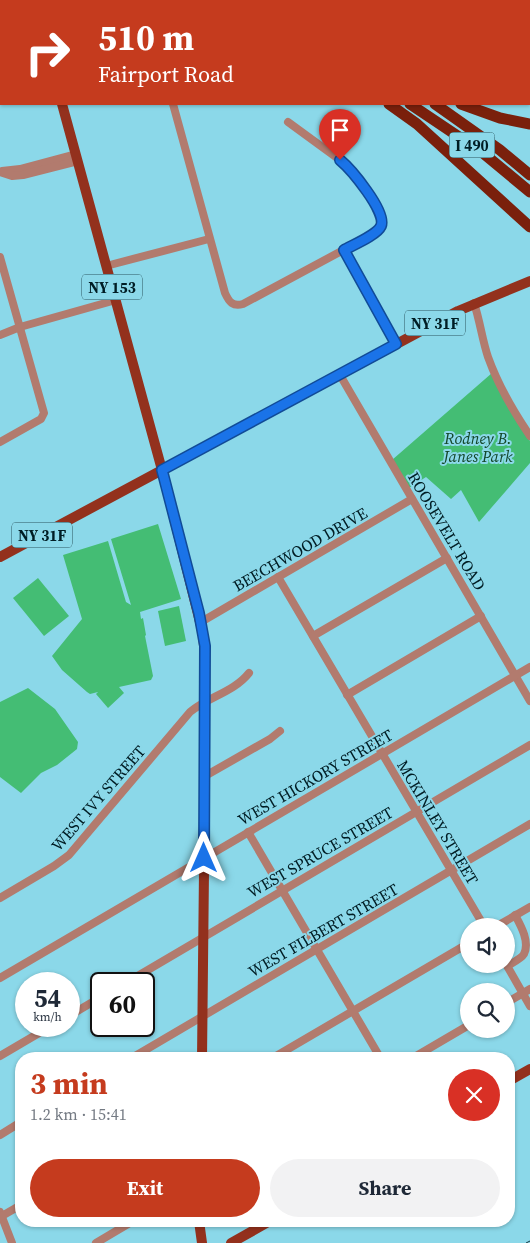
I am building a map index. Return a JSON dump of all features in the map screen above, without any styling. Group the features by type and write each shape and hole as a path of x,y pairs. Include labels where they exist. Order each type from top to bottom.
{"highway":[{"path":"390,105 417,124 530,227"},
{"name":"I 490","path":"412,105 484,153 530,192"},
{"name":"I 490","path":"436,105 500,150 530,175"},
{"path":"465,105 500,118 530,124"}],"main road":[{"name":"NY 153","path":"62,105 162,470 201,622 205,646 202,1052"},
{"name":"NY 31F","path":"0,557 474,303 530,281"},
{"path":"515,1078 530,1069"},
{"path":"200,1227 202,1243"},
{"path":"231,1243 259,1227"}],"street":[{"path":"173,105 225,293 230,302 236,305 244,304 344,250 378,230 382,223 381,216 353,172 340,160 288,122"},
{"path":"0,172 77,158"},
{"path":"106,266 209,239"},
{"path":"344,250 396,344"},
{"path":"0,257 44,415 41,419 0,442"},
{"path":"0,335 20,327 116,300"},
{"path":"474,303 494,372 503,392 530,436"},
{"name":"ROOSEVELT ROAD","path":"340,375 530,701"},
{"name":"BEECHWOOD DRIVE","path":"201,622 412,499"},
{"path":"313,636 447,558"},
{"name":"MCKINLEY STREET","path":"278,577 479,918"},
{"path":"347,695 481,616"},
{"name":"WEST HICKORY STREET","path":"0,978 530,667"},
{"name":"WEST IVY STREET","path":"0,898 69,855 190,712 243,681 249,674"},
{"path":"205,776 270,739 280,731"},
{"name":"WEST SPRUCE STREET","path":"144,972 530,745"},
{"name":"WEST FILBERT STREET","path":"142,1052 530,824"},
{"path":"248,832 378,1052"},
{"path":"510,918 530,906"},
{"path":"515,915 525,934 525,950 522,957 515,960"},
{"path":"283,1052 460,948"},
{"path":"512,973 526,991 530,1006"},
{"path":"515,998 526,991"},
{"path":"423,1052 460,1030"},
{"path":"0,1056 32,1037"},
{"path":"0,1135 15,1126"},
{"path":"12,1243 1,1215 15,1208"},
{"path":"96,1243 123,1227"}],"green space":[{"name":"Rodney B. Janes Park","path":"492,373 530,441 530,463 479,522 461,490 451,499 426,477 409,488 392,460"},
{"path":"158,524 181,599 140,612 141,619 143,618 153,676 151,680 119,687 124,693 108,708 96,694 98,692 90,694 87,692 62,670 52,656 82,619 63,555 108,541 126,602 131,605 111,539"},
{"path":"38,578 69,616 44,636 13,598"},
{"path":"179,606 186,641 165,646 158,611"},
{"path":"28,688 55,709 78,742 77,749 57,765 41,773 21,793 0,777 0,702"}],"railway":[{"path":"526,1243 530,1241"}],"route":[{"path":"204,858 205,646 199,613 162,470 396,344 344,250 375,233 381,226 381,216 363,184 340,160"}]}
